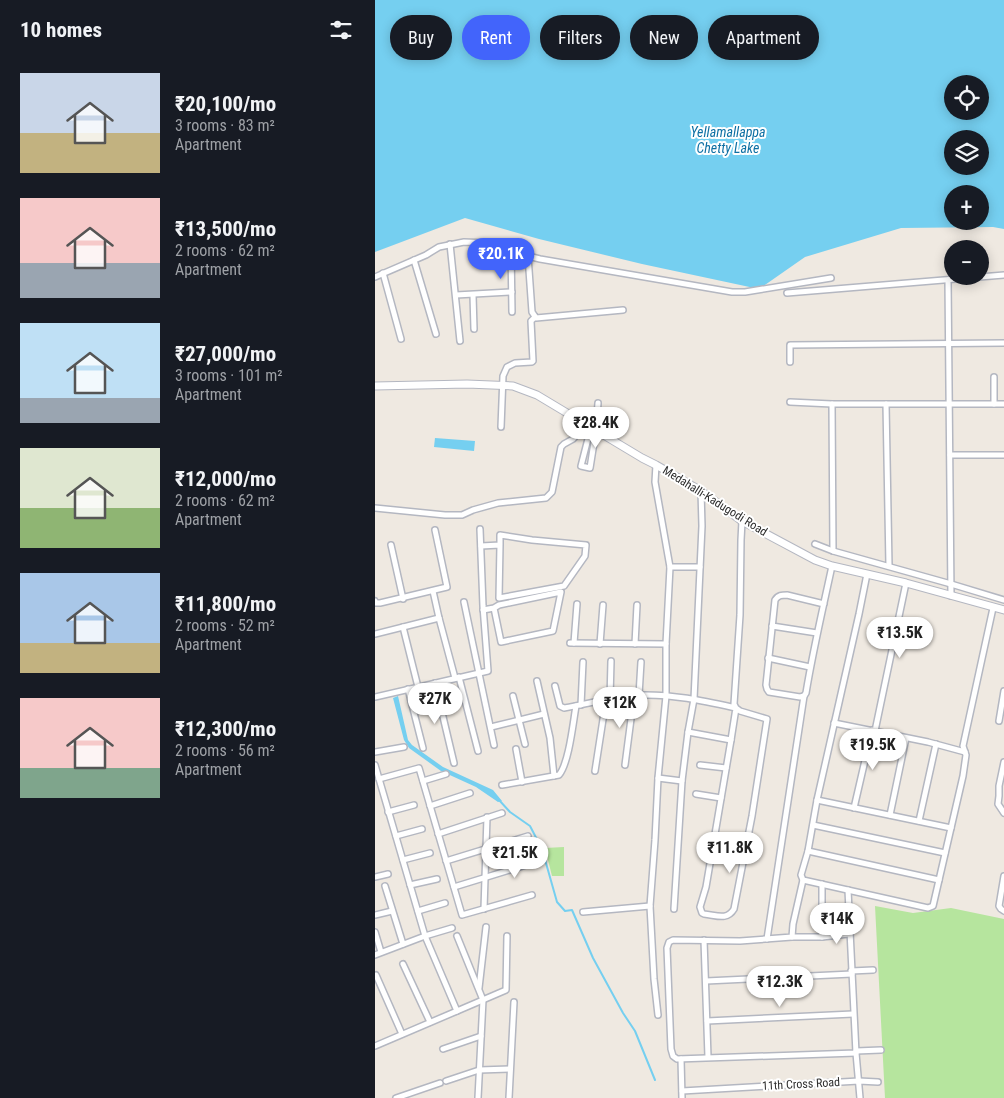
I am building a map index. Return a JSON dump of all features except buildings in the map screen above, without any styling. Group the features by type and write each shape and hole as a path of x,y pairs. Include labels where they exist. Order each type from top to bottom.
{"street":[{"path":"375,276 439,248 464,242 491,243 528,256 733,292 745,292 831,278"},
{"path":"450,244 460,341"},
{"path":"511,249 512,312"},
{"path":"528,256 532,312 535,317"},
{"path":"414,260 436,334"},
{"path":"383,273 401,339"},
{"path":"989,276 1004,275"},
{"path":"787,293 944,280"},
{"path":"948,285 951,596"},
{"path":"455,296 511,292"},
{"path":"473,295 474,329"},
{"path":"535,317 623,310"},
{"path":"501,427 503,376 507,367 515,363 533,361 531,321 535,317"},
{"path":"790,362 790,345 1004,343"},
{"path":"994,377 994,404"},
{"name":"Medahalli-Kadugodi Road","path":"375,386 467,384 513,386 537,395 701,491 742,521 815,560 1004,610"},
{"path":"790,402 832,404 1004,404"},
{"path":"591,427 591,468 581,466 597,403"},
{"path":"832,404 833,551"},
{"path":"886,404 889,566"},
{"path":"375,508 462,515 497,503 546,498 552,492 561,447 591,427"},
{"path":"950,454 1004,455"},
{"path":"656,465 655,482 670,567 665,644 666,696 649,906 658,1015"},
{"path":"674,909 681,781 694,699 702,526 701,491"},
{"path":"555,686 560,706 564,708 636,695 666,696 694,699 736,708 767,719 752,816 734,909 730,915 726,917 702,913 700,907 706,887 736,708 734,704 740,615 742,521"},
{"path":"375,695 488,671 483,610 480,529"},
{"path":"375,601 380,603 403,599 447,588 435,530"},
{"path":"501,534 532,540 586,545 585,556 564,586 499,598 500,545 501,534"},
{"path":"815,544 833,551 1004,600"},
{"path":"391,545 403,599"},
{"path":"481,546 500,545"},
{"path":"767,939 804,696 832,566"},
{"path":"670,567 700,567"},
{"path":"792,938 793,924 803,880 801,875 867,574"},
{"path":"855,808 874,731 906,583"},
{"path":"433,591 439,618 479,751"},
{"path":"483,610 561,592 553,631 501,642 494,608"},
{"path":"804,696 769,692 767,689 768,658 775,600 781,595 787,595 824,604"},
{"path":"464,602 494,745"},
{"path":"577,604 572,643 665,644"},
{"path":"600,644 603,605"},
{"path":"635,644 637,605"},
{"path":"803,880 928,908 933,906 963,776 966,755 963,746 993,608"},
{"path":"380,632 439,618"},
{"path":"772,626 817,634"},
{"path":"403,627 418,687"},
{"path":"768,658 810,666"},
{"path":"595,771 608,700 611,661"},
{"path":"502,785 559,775 563,770 578,706 583,662"},
{"path":"625,765 641,662"},
{"path":"537,681 550,738 553,776"},
{"path":"435,683 454,763"},
{"path":"409,689 423,748"},
{"path":"999,720 1004,691"},
{"path":"513,696 525,744"},
{"path":"491,727 545,714"},
{"path":"834,722 965,752"},
{"path":"688,732 731,740"},
{"path":"890,815 907,738"},
{"path":"919,821 935,744"},
{"path":"375,752 404,747"},
{"path":"516,749 522,782"},
{"path":"1004,762 999,786 998,804 1004,813"},
{"path":"375,765 425,936 457,1011"},
{"path":"700,765 726,768"},
{"path":"379,779 419,768 463,915 532,895"},
{"path":"423,781 446,774"},
{"path":"658,778 681,781"},
{"path":"430,806 470,793"},
{"path":"696,794 721,798"},
{"path":"999,796 1004,801"},
{"path":"817,800 951,828"},
{"path":"388,812 414,805"},
{"path":"438,834 502,812"},
{"path":"484,909 487,818"},
{"path":"813,825 945,854"},
{"path":"396,836 422,828"},
{"path":"446,861 528,836"},
{"path":"808,850 939,880"},
{"path":"403,860 430,853"},
{"path":"454,887 539,861"},
{"path":"375,877 388,874"},
{"path":"1004,876 999,906 1004,911"},
{"path":"410,885 437,878"},
{"path":"821,884 822,937"},
{"path":"385,886 403,944"},
{"path":"848,890 853,1014 860,1098"},
{"path":"418,912 445,903"},
{"path":"583,912 649,906"},
{"path":"375,915 392,911"},
{"path":"479,989 487,927"},
{"path":"375,955 452,928"},
{"path":"375,932 381,952"},
{"path":"849,934 740,941 673,940 669,942 667,948 671,1049 673,1056 677,1059 881,1050"},
{"path":"457,936 483,1000 478,1098"},
{"path":"375,1046 506,990 507,936"},
{"path":"704,940 708,1057"},
{"path":"403,964 430,1022"},
{"path":"706,981 873,970"},
{"path":"376,975 402,1034"},
{"path":"509,1098 514,1002"},
{"path":"707,1021 853,1014"},
{"path":"443,1049 481,1036"},
{"path":"681,1059 682,1098"},
{"path":"446,1081 479,1070 510,1069"},
{"name":"11th Cross Road","path":"682,1091 859,1081 878,1082"},
{"path":"396,1098 414,1095 440,1083"}],"green space":[{"path":"564,847 564,876 552,876 545,848"},
{"path":"875,906 913,913 951,908 1004,919 1004,1098 885,1098"}],"water":[{"name":"Yellamallappa Chetty Lake","path":"375,0 1004,0 1004,229 989,227 989,185 944,185 944,228 901,228 805,257 759,289 642,264 539,239 465,218 375,252"},
{"path":"435,438 475,441 474,451 434,447"},
{"path":"398,696 408,740 412,745 443,767 493,790 502,801 498,802 476,787 441,771 409,748 404,740 393,698"}],"waterway":[{"path":"499,800 510,812 530,826 542,849 557,902 565,911 572,910 593,958 635,1031 655,1080"}]}
